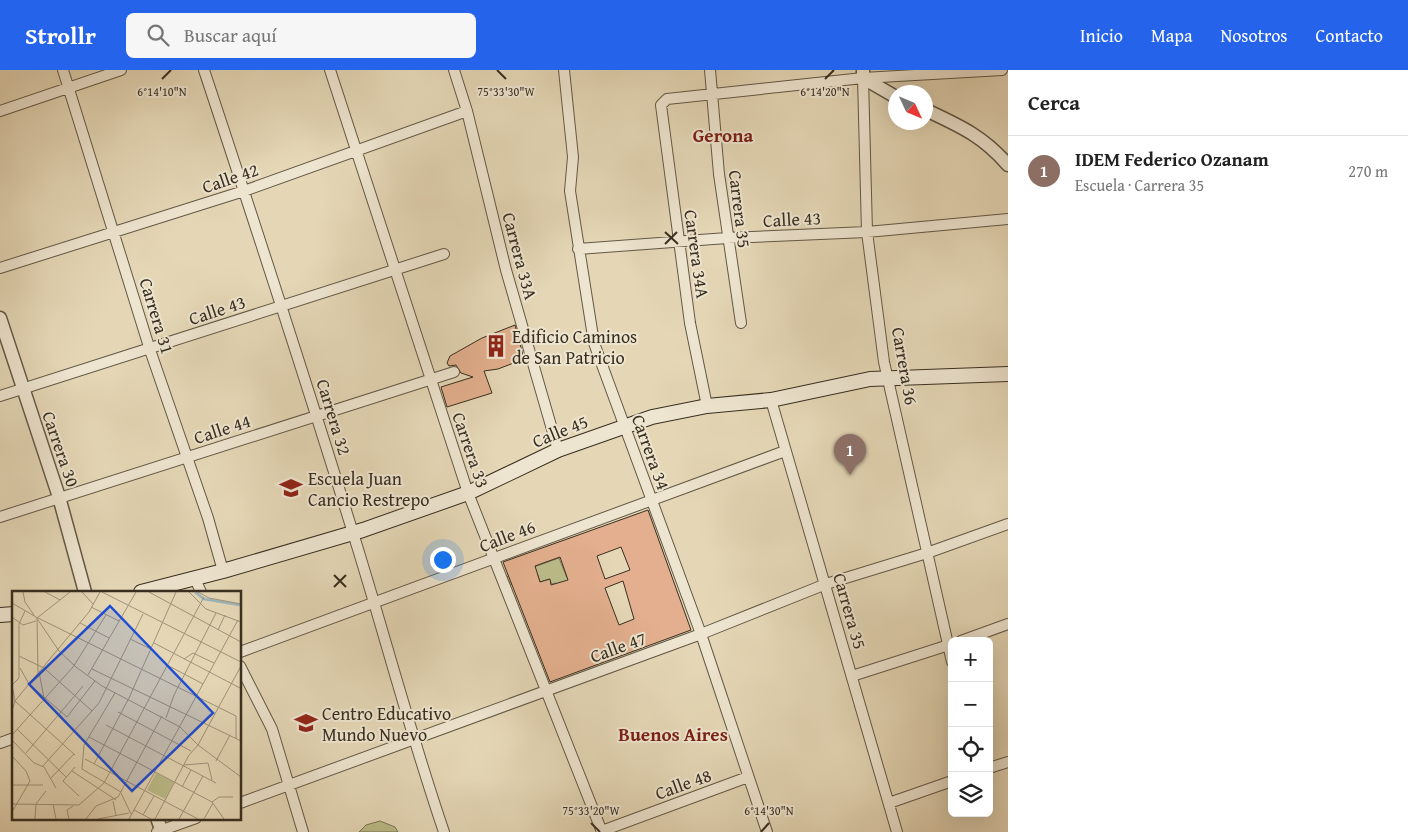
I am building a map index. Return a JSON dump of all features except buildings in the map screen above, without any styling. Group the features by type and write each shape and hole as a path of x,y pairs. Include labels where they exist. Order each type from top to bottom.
{"main road":[{"name":"Calle 45","path":"150,591 198,586 223,572 353,533 468,493 558,450 652,417 707,406 771,400 870,379 1008,374"}],"street":[{"name":"Carrera 31","path":"63,70 150,350 208,518 223,572"},
{"path":"0,111 121,70"},
{"name":"Carrera 32","path":"204,70 317,415 374,602 413,741 444,832"},
{"name":"Carrera 33","path":"330,70 358,149 429,380 468,493 602,832"},
{"name":"Carrera 33A","path":"454,70 467,111 506,270 558,450"},
{"name":"Carrera 34","path":"564,70 573,157 570,191 594,343 701,634 767,832"},
{"name":"Carrera 35","path":"710,70 727,238 741,323"},
{"path":"712,94 863,74 1002,70"},
{"path":"863,74 888,91"},
{"name":"Carrera 36","path":"863,74 867,232 887,378 948,641"},
{"name":"Carrera 34A","path":"707,406 690,322 661,105 667,99 712,94"},
{"name":"Calle 42","path":"0,268 244,191 467,111"},
{"path":"933,113 984,139 1008,165"},
{"name":"Calle 43","path":"578,249 727,238 867,232 1008,220"},
{"name":"Calle 43","path":"0,396 150,350 444,254"},
{"name":"Carrera 30","path":"0,318 59,497 85,591"},
{"name":"Calle 44","path":"0,517 454,372"},
{"name":"Carrera 35","path":"771,400 897,832"},
{"name":"Calle 46","path":"241,652 785,451"},
{"name":"Calle 47","path":"241,803 701,634 826,584 927,553 1008,524"},
{"path":"972,637 1008,624"},
{"path":"852,676 948,645"},
{"path":"241,668 272,729 287,786 303,832"},
{"path":"0,743 12,739"},
{"path":"993,767 1008,762"},
{"name":"Calle 48","path":"602,832 748,777"},
{"path":"889,803 948,783"},
{"path":"160,828 189,820"}],"green space":[{"path":"559,558 567,578 573,576 559,594 556,583 552,584 549,579 540,582 538,575 509,585 506,577"},
{"path":"380,821 395,827 398,832 359,832 366,825"}],"place":[{"name":"Edificio Caminos de San Patricio","path":"496,346"},
{"name":"IDEM Federico Ozanam","path":"850,475"},
{"name":"Escuela Juan Cancio Restrepo","path":"291,488"},
{"name":"Centro Educativo Mundo Nuevo","path":"306,723"}],"district":[{"name":"Gerona","path":"723,135"},
{"name":"Buenos Aires","path":"673,734"}]}
